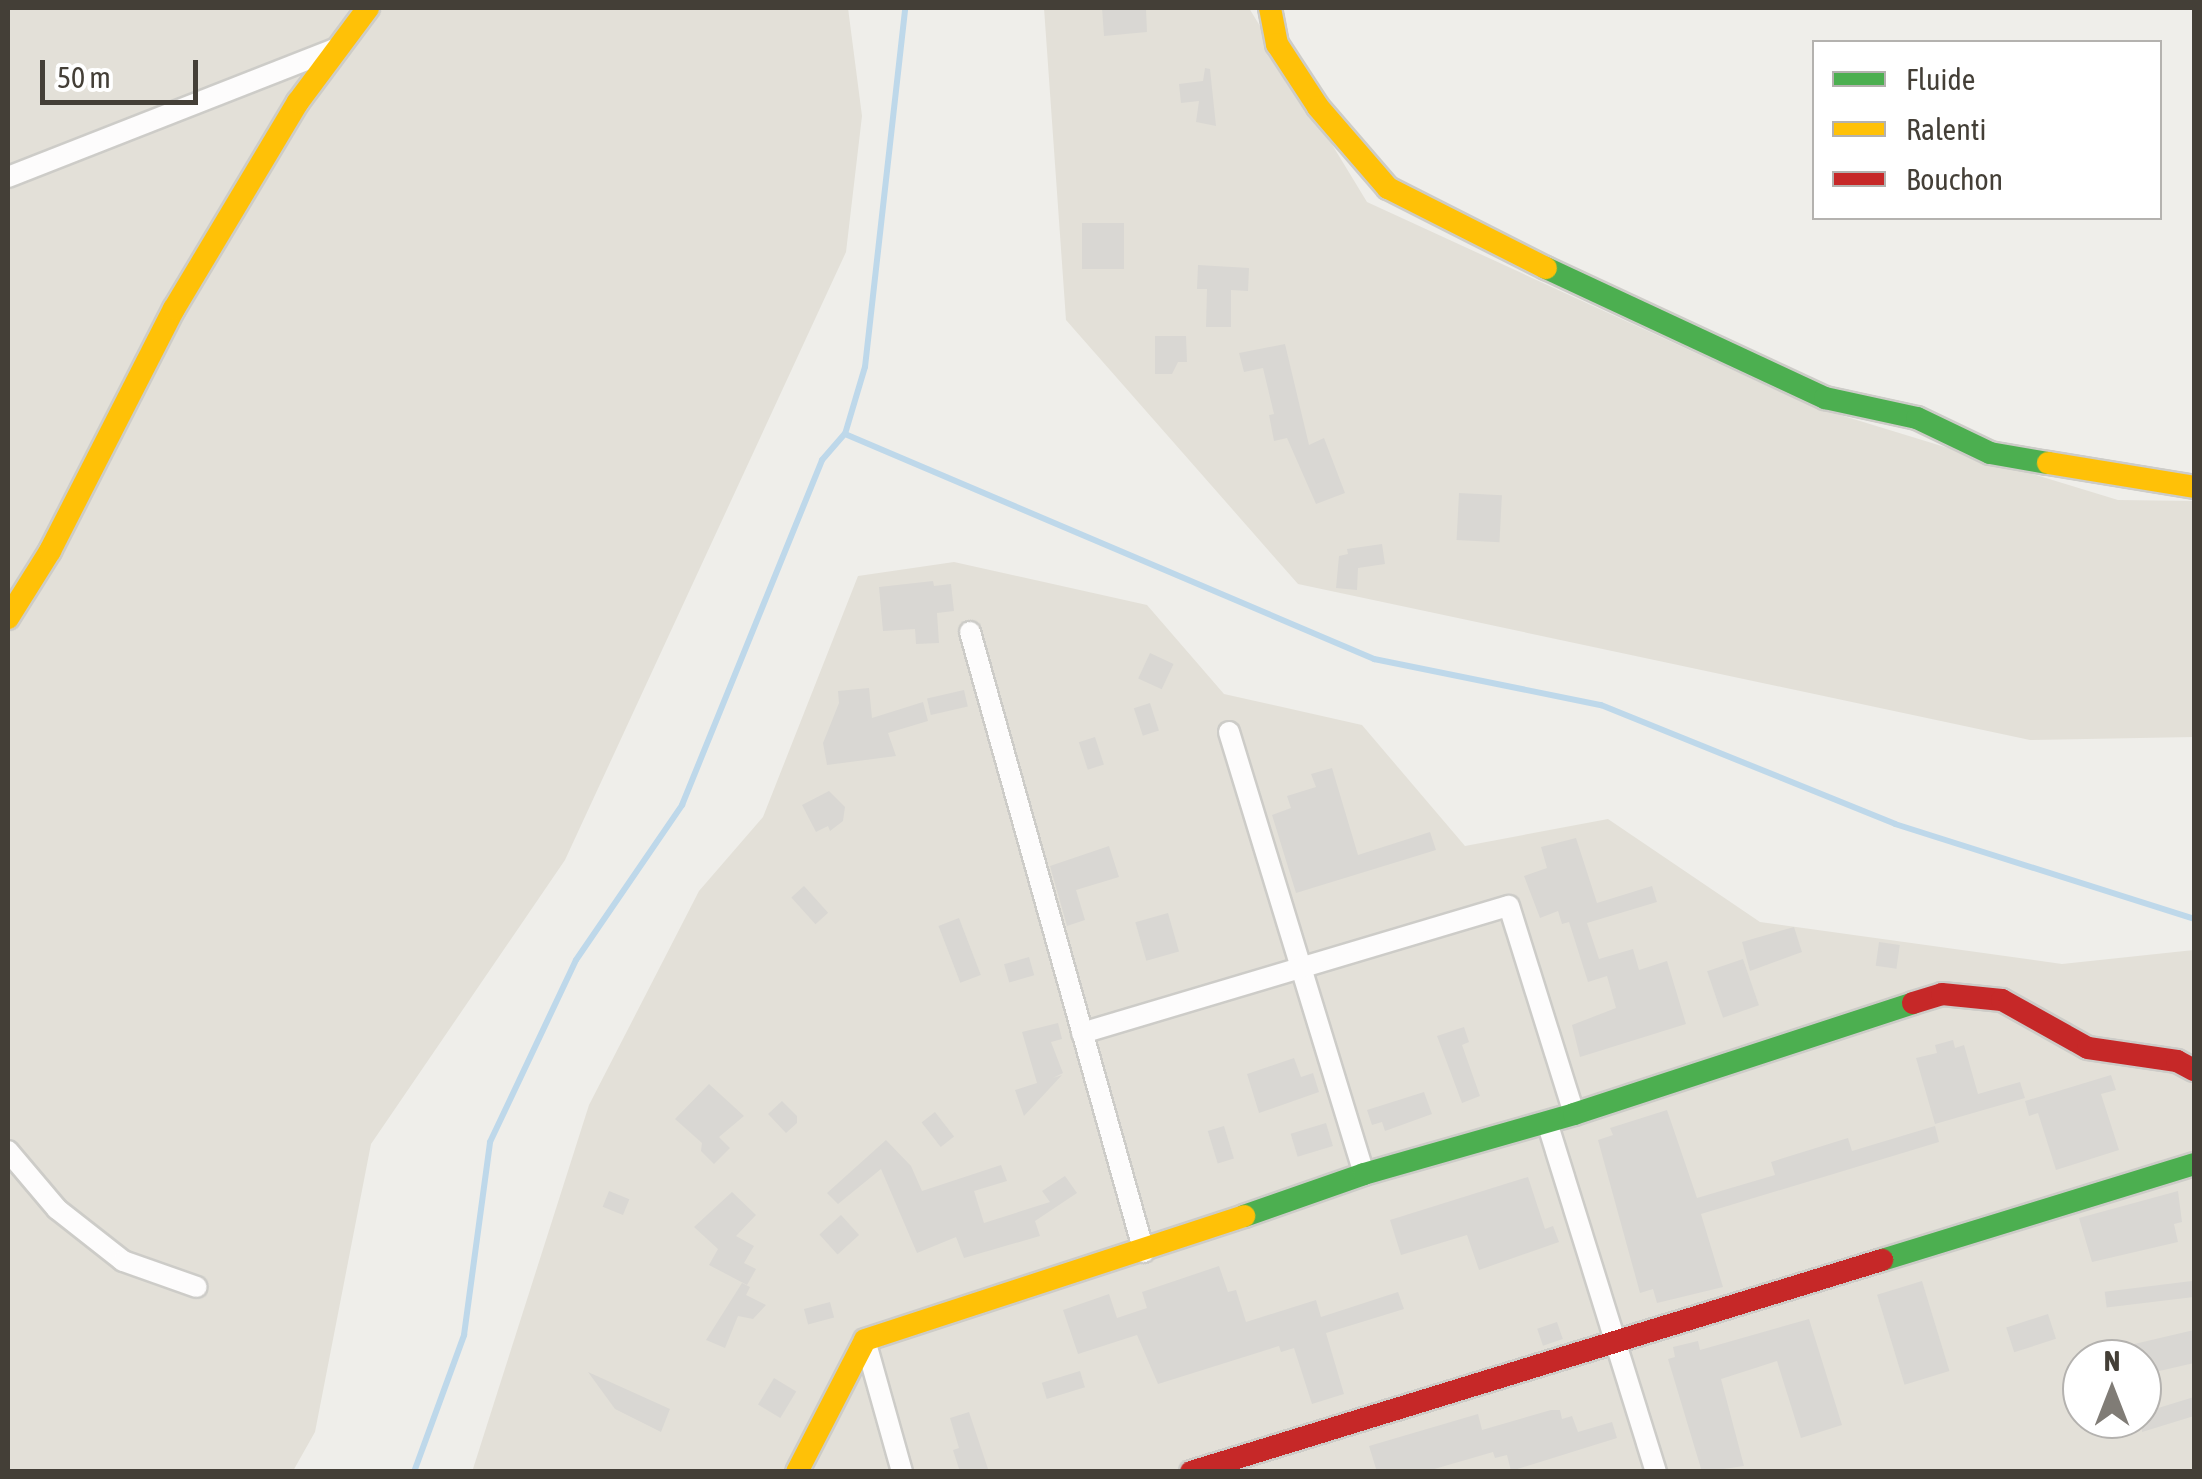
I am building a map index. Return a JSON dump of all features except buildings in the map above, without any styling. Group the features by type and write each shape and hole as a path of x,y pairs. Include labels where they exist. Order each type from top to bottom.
{"street":[{"path":"8,618 50,550 184,293 298,102 368,8"},
{"path":"1270,8 1277,44 1308,91 1388,188 1595,293 1717,344 1824,398 1916,418 1990,454 2194,486"},
{"path":"8,177 339,47"},
{"path":"970,632 1144,1252"},
{"path":"1228,732 1364,1174"},
{"path":"1082,1033 1509,906 1574,1114"},
{"path":"797,1472 865,1340 1144,1252 1364,1174 1574,1114 1942,994 2002,1000 2088,1048 2176,1061 2194,1070"},
{"path":"1547,1122 1656,1472"},
{"path":"8,1151 58,1209 122,1261 197,1288"},
{"path":"1191,1472 1614,1338 2194,1164"},
{"path":"865,1340 902,1472"}],"shaded area":[{"path":"8,8 848,8 862,116 846,252 565,860 371,1144 315,1432 293,1471 8,1472"},
{"path":"1044,8 1249,8 1367,202 1811,406 2118,500 2194,501 2194,737 2030,740 1298,584 1066,320"},
{"path":"954,562 1147,605 1224,694 1362,725 1465,846 1608,819 1760,922 2062,964 2194,950 2194,1471 472,1472 589,1105 699,891 763,817 858,576"}],"waterway":[{"path":"414,1472 464,1335 490,1142 576,960 682,805 822,460 845,434 865,367 905,8"},
{"path":"845,434 1374,659 1601,705 1895,824 2194,919"}],"traffic: fast":[{"path":"1546,268 1825,398 1917,418 1990,453 2048,463"},
{"path":"1244,1216 1364,1174 1574,1114 1913,1003"},
{"path":"1882,1260 2194,1164"}],"traffic: slow":[{"path":"8,618 50,551 174,309 298,102 368,8"},
{"path":"1270,8 1277,44 1318,107 1388,188 1546,268"},
{"path":"2048,463 2194,487"},
{"path":"797,1472 865,1340 1244,1216"}],"traffic: jam":[{"path":"1913,1003 1942,994 2002,1000 2088,1048 2177,1061 2194,1070"},
{"path":"1191,1472 1882,1260"}]}
